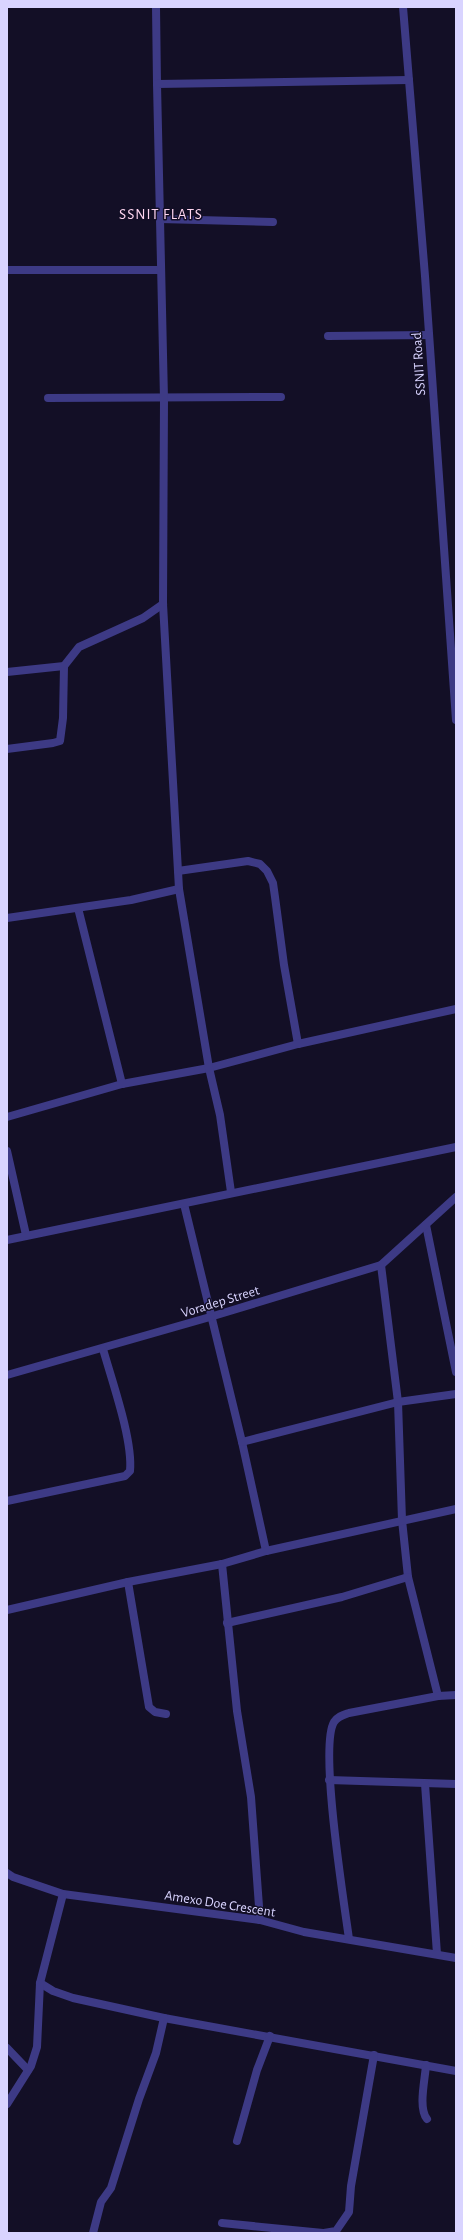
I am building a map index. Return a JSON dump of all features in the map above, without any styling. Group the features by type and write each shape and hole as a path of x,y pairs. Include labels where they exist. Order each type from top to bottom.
{"street":[{"path":"156,7 160,270 164,398 163,604 179,890 209,1068 220,1115 231,1192"},
{"name":"SSNIT Road","path":"402,7 429,335 456,720"},
{"path":"157,84 409,80"},
{"path":"160,219 274,222"},
{"path":"7,270 160,270"},
{"path":"328,336 429,335"},
{"path":"48,398 281,397"},
{"path":"7,749 60,741 63,718 64,666 79,647 143,618 163,604"},
{"path":"7,672 64,666"},
{"path":"178,872 248,862 260,864 267,871 273,883 284,965 298,1044"},
{"path":"7,918 131,900 179,890"},
{"path":"78,908 122,1084"},
{"path":"7,1117 122,1084 209,1068 298,1044 456,1009"},
{"path":"7,1240 26,1234 184,1204 231,1192 338,1172 456,1147"},
{"path":"7,1152 26,1234"},
{"path":"456,1197 426,1224 454,1346 456,1372"},
{"path":"184,1204 210,1317 242,1442 266,1551"},
{"name":"Voradep Street","path":"7,1375 103,1349 381,1265 426,1224"},
{"path":"381,1265 398,1402 402,1520 408,1577 438,1696"},
{"path":"7,1501 125,1476 130,1472 130,1458 122,1416 103,1349"},
{"path":"242,1442 398,1402 456,1394"},
{"path":"7,1610 128,1582 222,1564 266,1551 456,1509"},
{"path":"222,1564 227,1623 250,1797 260,1920"},
{"path":"227,1623 334,1598 408,1577"},
{"path":"128,1582 149,1707 155,1712 166,1714"},
{"path":"349,1939 329,1780 329,1742 333,1723 339,1716 438,1696 456,1695"},
{"path":"329,1780 456,1784"},
{"path":"425,1784 437,1954"},
{"name":"Amexo Doe Crescent","path":"7,1873 13,1878 64,1894 260,1920 304,1932 456,1958"},
{"path":"7,2104 28,2070 37,2047 40,1983 64,1894"},
{"path":"40,1983 53,1991 73,1998 164,2018 374,2054 456,2071"},
{"path":"93,2233 101,2202 111,2188 139,2098 156,2053 164,2018"},
{"path":"237,2141 257,2070 270,2036"},
{"path":"7,2048 28,2070"},
{"path":"222,2223 324,2233 336,2232 349,2212 350,2186 374,2054"},
{"path":"426,2064 422,2113 427,2119"}],"district":[{"name":"SSNIT FLATS","path":"161,214"}]}
